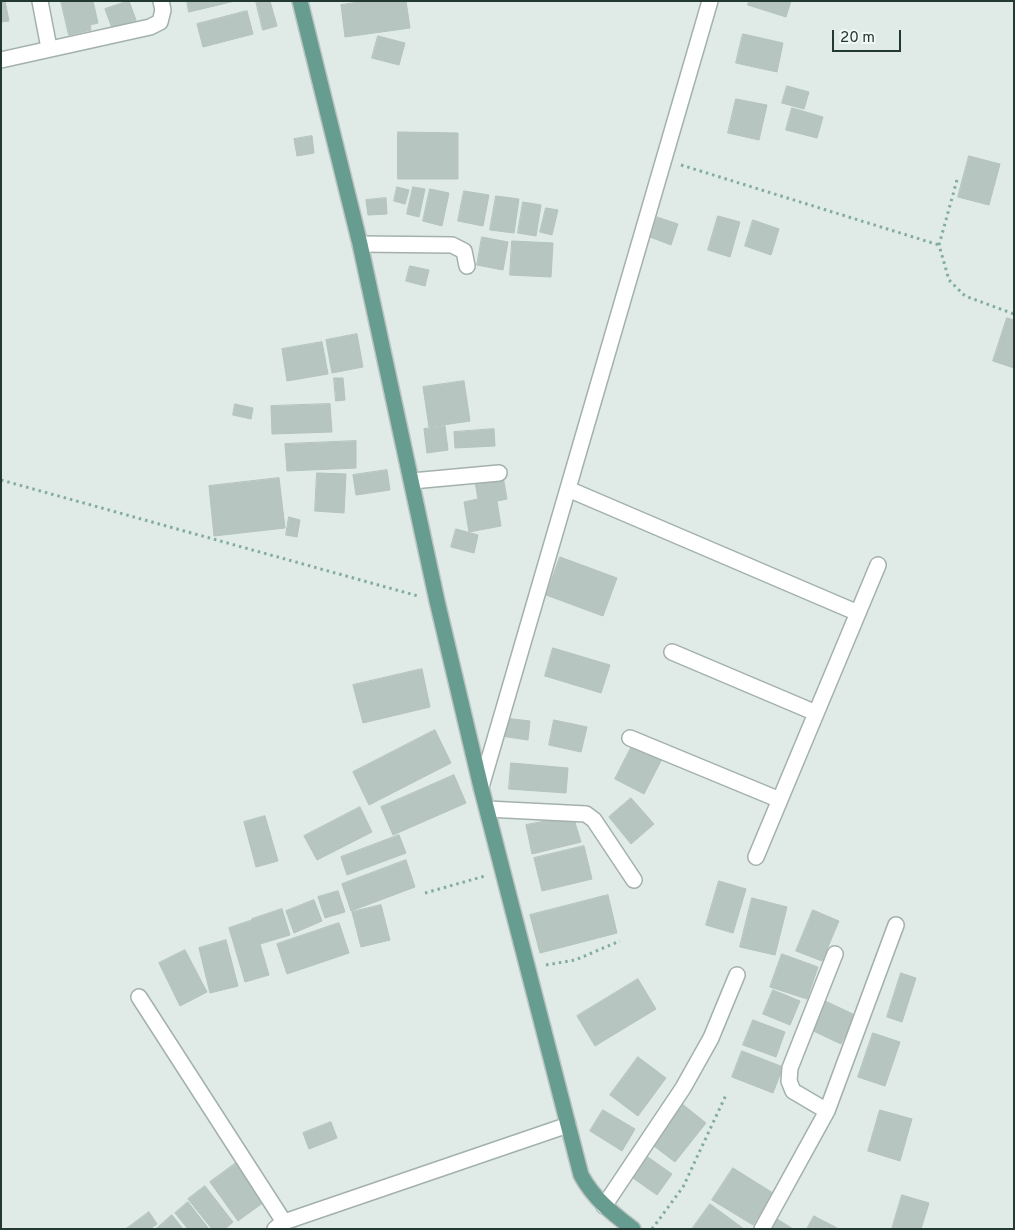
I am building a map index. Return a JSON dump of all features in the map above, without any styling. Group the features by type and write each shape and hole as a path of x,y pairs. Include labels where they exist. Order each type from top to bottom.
{"main road":[{"path":"300,1 360,244 438,601 481,787 568,1125 582,1175 590,1191 604,1206 633,1229"}],"street":[{"path":"40,1 49,48"},
{"path":"1,60 150,27 160,22 163,10 162,1"},
{"path":"481,787 710,1"},
{"path":"360,244 452,245 464,251 467,266"},
{"path":"412,481 499,473"},
{"path":"568,489 858,613"},
{"path":"756,857 878,565"},
{"path":"672,652 816,713"},
{"path":"630,738 780,800"},
{"path":"487,809 586,814 594,820 634,880"},
{"path":"762,1229 827,1111 896,925"},
{"path":"827,1111 793,1091 788,1081 790,1068 835,954"},
{"path":"604,1206 707,1047 737,975"},
{"path":"138,997 279,1225 568,1125"}],"path":[{"path":"664,160 939,246"},
{"path":"957,180 939,246 949,280 964,296 1014,314"},
{"path":"1,480 438,601"},
{"path":"425,893 503,871"},
{"path":"528,969 575,960 620,941"},
{"path":"652,1229 683,1187 726,1095"}],"building":[{"path":"1,1 5,1 9,21 1,22"},
{"path":"61,1 93,1 98,23 90,25 91,30 69,35"},
{"path":"129,1 136,20 112,28 105,9"},
{"path":"187,1 235,1 189,12"},
{"path":"256,1 270,1 277,26 263,30"},
{"path":"366,1 406,1 410,28 345,37 341,5"},
{"path":"749,1 791,1 786,17 748,5"},
{"path":"247,11 253,34 203,47 197,24"},
{"path":"743,34 783,43 777,72 736,63"},
{"path":"378,36 405,43 399,65 372,58"},
{"path":"787,86 809,92 804,109 782,103"},
{"path":"736,99 767,105 759,140 728,133"},
{"path":"792,108 823,117 817,138 786,130"},
{"path":"398,132 458,133 458,179 398,179"},
{"path":"312,136 314,153 297,156 294,139"},
{"path":"969,156 1000,164 989,205 958,197"},
{"path":"397,187 409,190 405,204 394,201"},
{"path":"413,187 425,189 419,217 407,214"},
{"path":"430,189 449,193 442,226 423,221"},
{"path":"464,191 489,195 483,226 458,221"},
{"path":"496,196 519,199 514,233 490,230"},
{"path":"386,198 387,214 368,215 366,200"},
{"path":"523,202 541,205 536,236 518,233"},
{"path":"546,208 558,210 552,235 540,232"},
{"path":"718,216 740,222 730,257 708,250"},
{"path":"657,217 678,224 671,245 650,237"},
{"path":"753,220 779,229 771,255 745,246"},
{"path":"482,237 508,242 503,270 477,265"},
{"path":"512,241 553,243 551,277 510,275"},
{"path":"410,266 429,270 425,286 406,281"},
{"path":"1007,318 1014,320 1014,368 993,361"},
{"path":"357,334 363,367 332,373 326,340"},
{"path":"322,342 328,374 287,381 282,349"},
{"path":"334,378 343,378 345,400 336,401"},
{"path":"464,381 470,421 429,427 423,387"},
{"path":"235,404 253,408 251,419 233,415"},
{"path":"330,404 332,432 272,434 271,406"},
{"path":"445,426 448,450 427,453 424,429"},
{"path":"494,429 495,446 455,448 454,432"},
{"path":"356,441 356,468 287,471 285,444"},
{"path":"387,470 390,490 356,495 353,475"},
{"path":"317,473 346,474 344,513 315,511"},
{"path":"503,476 507,499 497,501 501,526 469,532 464,502 478,499 475,482"},
{"path":"279,478 285,528 214,536 209,486"},
{"path":"289,517 300,520 297,537 286,535"},
{"path":"456,529 478,535 474,553 451,547"},
{"path":"560,557 617,578 603,616 546,595"},
{"path":"553,648 610,665 601,693 545,676"},
{"path":"422,669 430,707 363,723 353,685"},
{"path":"504,718 530,721 528,740 501,736"},
{"path":"554,720 587,727 581,752 549,745"},
{"path":"435,730 451,763 369,805 353,772"},
{"path":"634,742 663,757 644,794 615,779"},
{"path":"511,763 568,768 566,793 509,789"},
{"path":"454,775 466,803 393,835 381,807"},
{"path":"631,798 654,824 631,844 609,817"},
{"path":"360,807 372,832 317,860 304,836"},
{"path":"265,816 278,861 256,867 244,822"},
{"path":"573,816 581,842 532,854 526,825"},
{"path":"399,835 406,853 347,875 341,857"},
{"path":"584,846 592,879 542,891 534,858"},
{"path":"406,860 415,887 351,911 342,884"},
{"path":"719,881 746,889 733,933 706,925"},
{"path":"338,891 345,912 325,918 318,897"},
{"path":"608,895 617,933 540,953 530,915"},
{"path":"752,898 787,907 775,955 740,947"},
{"path":"314,900 322,921 294,933 286,911"},
{"path":"381,905 390,940 361,947 352,912"},
{"path":"282,909 290,935 260,944 252,919"},
{"path":"813,910 839,921 822,961 796,951"},
{"path":"253,920 269,975 245,982 229,928"},
{"path":"339,923 349,953 287,974 277,944"},
{"path":"226,940 238,986 210,993 199,948"},
{"path":"185,950 207,992 180,1006 159,963"},
{"path":"782,954 818,967 807,999 770,987"},
{"path":"901,973 916,978 902,1022 887,1017"},
{"path":"638,979 656,1009 595,1046 577,1016"},
{"path":"773,990 800,1001 790,1025 763,1014"},
{"path":"821,999 855,1015 841,1044 807,1028"},
{"path":"753,1020 785,1032 776,1057 743,1045"},
{"path":"873,1033 900,1042 885,1086 858,1077"},
{"path":"742,1051 783,1067 773,1093 732,1077"},
{"path":"638,1057 666,1078 638,1116 610,1095"},
{"path":"681,1103 706,1123 675,1162 650,1143"},
{"path":"603,1110 635,1129 622,1151 590,1131"},
{"path":"880,1110 912,1119 900,1161 868,1151"},
{"path":"331,1122 337,1138 309,1149 303,1133"},
{"path":"645,1155 672,1174 657,1195 630,1176"},
{"path":"236,1163 264,1202 238,1221 210,1182"},
{"path":"733,1168 773,1193 753,1225 712,1200"},
{"path":"205,1186 233,1222 225,1229 212,1229 188,1199"},
{"path":"902,1195 929,1203 921,1229 892,1229"},
{"path":"188,1202 209,1229 188,1229 175,1213"},
{"path":"710,1204 744,1229 692,1229"},
{"path":"149,1212 157,1224 150,1229 126,1229"},
{"path":"172,1215 183,1229 156,1229"},
{"path":"814,1216 837,1228 807,1229"},
{"path":"774,1217 793,1229 767,1229"}]}
